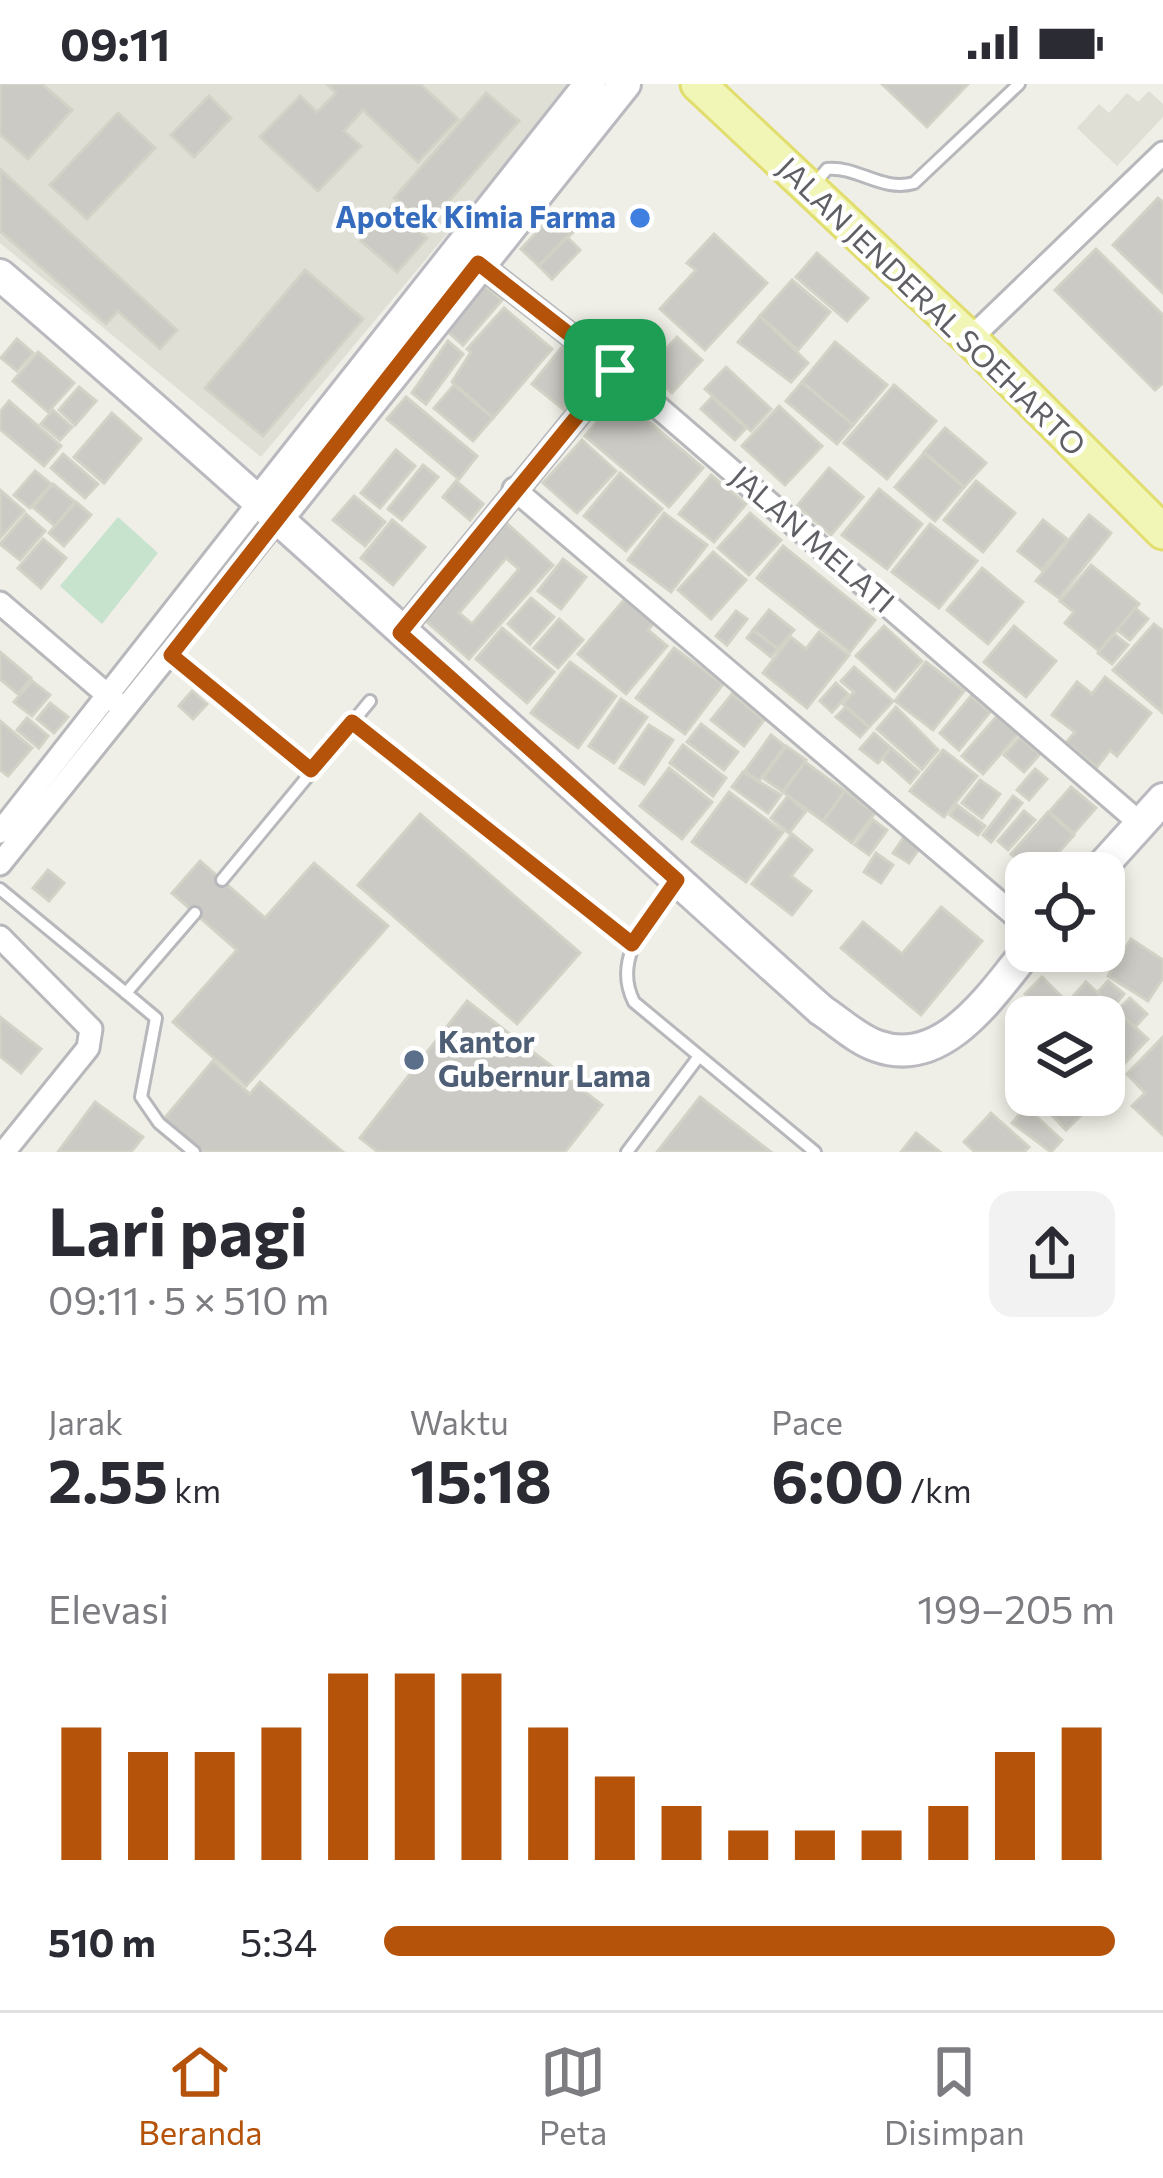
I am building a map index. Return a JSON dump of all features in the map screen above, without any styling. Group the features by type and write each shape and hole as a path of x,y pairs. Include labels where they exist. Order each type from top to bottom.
{"main road":[{"name":"JALAN JENDERAL SOEHARTO","path":"698,84 970,339 1163,532"}],"street":[{"path":"0,864 590,84"},
{"path":"0,832 171,655 269,509 625,84"},
{"path":"970,339 1163,153"},
{"name":"JALAN MELATI","path":"478,263 615,370 1141,824"},
{"path":"0,274 269,509 400,633 821,1010 876,1046 904,1049 950,1036 1008,972"},
{"path":"400,633 615,370"},
{"path":"514,489 1005,908"},
{"path":"0,603 118,705"},
{"path":"1115,852 1163,799"},
{"path":"0,937 92,1029 88,1048 4,1152"}],"lane":[{"path":"810,189 827,170 838,168 892,189 914,183 1018,84"},
{"path":"171,655 311,770"},
{"path":"222,880 370,701"},
{"path":"352,722 632,944"},
{"path":"677,880 632,944 626,987 634,1002 697,1059 815,1152"},
{"path":"0,890 156,1018 141,1097 159,1123 194,1152"},
{"path":"126,993 195,913"},
{"path":"627,1152 697,1059"}],"shaded area":[{"path":"0,84 572,84 261,457 0,243"},
{"path":"1149,91 1163,104 1163,117 1117,166 1077,128 1099,104 1109,113 1127,93 1138,102"}],"green space":[{"path":"118,517 158,553 102,624 60,586"}],"building":[{"path":"0,84 42,84 72,110 28,159 0,134"},
{"path":"327,84 420,84 458,119 418,162 363,110 344,131 361,146 318,191 260,137 300,96 317,112 336,93"},
{"path":"882,84 968,84 927,127"},
{"path":"486,93 519,121 427,226 394,198"},
{"path":"209,96 231,118 194,157 171,135"},
{"path":"118,113 155,148 87,219 50,185"},
{"path":"0,169 177,330 160,349 118,311 106,324 0,231"},
{"path":"1158,198 1163,202 1163,293 1113,245"},
{"path":"391,207 427,238 397,272 361,241"},
{"path":"555,213 574,231 539,266 521,249"},
{"path":"714,234 767,283 705,350 660,309 696,270 687,263"},
{"path":"567,237 580,250 552,279 539,266"},
{"path":"1096,249 1163,315 1163,383 1155,390 1055,290"},
{"path":"817,253 868,298 847,321 796,277"},
{"path":"305,270 363,319 263,436 205,388"},
{"path":"792,280 830,312 798,350 760,316"},
{"path":"485,286 502,300 463,345 446,330"},
{"path":"504,308 552,349 493,418 452,382 471,352 467,349"},
{"path":"760,316 808,363 791,382 738,342"},
{"path":"677,337 702,360 672,393 646,370"},
{"path":"17,339 33,353 17,371 1,358"},
{"path":"448,341 463,354 426,404 412,393"},
{"path":"566,342 597,367 563,409 532,384"},
{"path":"835,342 887,385 853,425 802,382"},
{"path":"38,352 74,383 48,412 13,381"},
{"path":"726,367 771,409 751,431 705,389"},
{"path":"802,382 853,425 837,444 786,401"},
{"path":"454,385 493,418 473,441 434,408"},
{"path":"894,385 936,421 887,479 844,443"},
{"path":"79,387 96,401 75,425 59,410"},
{"path":"619,396 703,468 669,507 585,436"},
{"path":"406,397 477,456 459,479 387,419"},
{"path":"712,397 746,428 735,440 701,409"},
{"path":"9,401 61,446 44,466 0,429 0,412"},
{"path":"779,406 822,446 785,485 742,446"},
{"path":"53,410 72,427 60,440 41,424"},
{"path":"112,413 141,439 104,483 74,457"},
{"path":"945,428 986,463 964,487 924,452"},
{"path":"582,440 616,471 577,513 543,483"},
{"path":"396,450 415,466 380,508 361,493"},
{"path":"924,453 964,487 935,521 895,487"},
{"path":"63,454 98,484 85,498 51,468"},
{"path":"423,465 438,477 402,520 388,509"},
{"path":"829,468 863,497 831,535 797,506"},
{"path":"35,471 51,484 30,508 14,495"},
{"path":"620,473 662,509 626,551 584,516"},
{"path":"711,475 746,504 714,542 679,514"},
{"path":"456,481 483,504 470,520 443,497"},
{"path":"976,481 1015,513 983,552 944,520"},
{"path":"53,484 75,502 55,526 33,507"},
{"path":"879,489 922,524 887,569 842,535"},
{"path":"0,490 24,511 0,538"},
{"path":"354,496 385,522 365,546 333,520"},
{"path":"76,502 91,515 64,546 49,533"},
{"path":"664,513 707,545 671,592 628,560"},
{"path":"750,513 781,540 749,575 718,548"},
{"path":"26,514 45,531 20,560 0,544"},
{"path":"1089,515 1111,533 1059,598 1036,581"},
{"path":"392,520 425,547 393,585 361,558"},
{"path":"1043,520 1067,539 1042,570 1018,551"},
{"path":"504,521 553,565 469,659 419,615","holes":["506,558 519,569 472,624 459,613"]},
{"path":"930,524 977,561 939,608 892,572"},
{"path":"43,539 66,558 41,588 18,568"},
{"path":"783,546 875,620 850,652 757,578"},
{"path":"713,552 746,580 711,619 678,590"},
{"path":"563,559 586,577 561,609 538,591"},
{"path":"1091,565 1139,604 1099,651 1065,623 1074,612 1060,601"},
{"path":"982,568 1023,602 988,644 947,610"},
{"path":"629,594 658,618 648,630 667,646 626,694 578,654"},
{"path":"531,598 554,617 530,644 508,624"},
{"path":"1135,608 1148,619 1130,640 1117,630"},
{"path":"769,610 794,630 778,649 753,630"},
{"path":"736,611 747,619 727,645 716,636"},
{"path":"559,619 583,640 558,668 534,648"},
{"path":"1154,624 1163,631 1163,713 1113,670"},
{"path":"884,626 922,661 895,691 856,656"},
{"path":"1014,626 1056,661 1026,697 984,662"},
{"path":"502,628 554,672 527,703 476,659"},
{"path":"753,630 778,649 771,657 747,638"},
{"path":"819,632 849,655 807,708 763,673 791,637 806,649"},
{"path":"1114,634 1128,645 1112,664 1098,653"},
{"path":"674,648 723,684 685,734 636,698"},
{"path":"0,652 31,678 18,694 0,679"},
{"path":"570,662 616,696 578,748 531,713"},
{"path":"926,662 964,691 933,730 895,701"},
{"path":"854,667 893,701 869,727 843,704 854,692 841,681"},
{"path":"1105,677 1151,713 1117,756 1110,750 1097,767 1066,743 1075,732 1052,715 1077,682 1092,694"},
{"path":"32,681 50,695 32,716 14,702"},
{"path":"836,683 848,694 832,712 820,701"},
{"path":"192,691 207,704 193,719 179,706"},
{"path":"732,694 764,720 744,746 711,720"},
{"path":"971,696 990,712 959,750 940,733"},
{"path":"621,699 647,717 614,763 589,746"},
{"path":"50,703 68,717 54,733 37,719"},
{"path":"846,707 869,727 860,737 836,717"},
{"path":"896,707 938,750 922,769 877,729"},
{"path":"997,716 1018,734 983,774 962,756"},
{"path":"27,718 48,736 39,748 17,730"},
{"path":"0,721 32,748 8,776 0,770"},
{"path":"701,724 738,752 724,770 687,742"},
{"path":"649,725 673,740 644,784 620,768"},
{"path":"874,733 891,748 878,763 860,749"},
{"path":"771,735 785,746 759,781 745,771"},
{"path":"1020,737 1040,754 1024,772 1004,755"},
{"path":"683,745 726,778 713,796 670,763"},
{"path":"786,746 806,760 783,792 763,778"},
{"path":"891,748 919,772 910,783 882,758"},
{"path":"943,750 977,776 944,817 910,791"},
{"path":"805,762 845,791 823,821 783,792"},
{"path":"669,768 712,802 682,839 640,806"},
{"path":"1035,769 1047,779 1029,800 1017,790"},
{"path":"743,772 781,795 768,813 732,787"},
{"path":"980,780 1000,794 982,818 962,803"},
{"path":"1071,787 1096,808 1074,833 1049,812"},
{"path":"845,791 875,813 852,843 823,821"},
{"path":"729,792 783,832 746,882 692,842"},
{"path":"788,796 806,811 789,833 771,818"},
{"path":"1013,796 1022,803 991,842 983,835"},
{"path":"957,805 985,826 978,835 950,815"},
{"path":"1024,811 1035,820 1008,850 998,841"},
{"path":"1048,812 1074,835 1059,852 1013,852"},
{"path":"420,814 580,953 517,1024 358,885"},
{"path":"873,820 887,830 869,855 855,845"},
{"path":"908,831 924,842 909,863 893,853"},
{"path":"792,834 812,850 791,876 811,891 792,915 752,884"},
{"path":"876,853 893,865 881,883 864,872"},
{"path":"200,861 265,918 314,863 388,926 246,1086 173,1022 237,950 172,893"},
{"path":"48,870 64,883 49,901 33,888"},
{"path":"941,907 982,941 921,1015 841,948 863,922 902,954"},
{"path":"1131,939 1163,960 1163,978 1148,1001 1108,976 1125,972 1125,949"},
{"path":"1042,977 1061,996 1027,996"},
{"path":"1108,981 1124,994 1100,996 1097,993"},
{"path":"1086,982 1101,996 1073,996"},
{"path":"1130,998 1147,1014 1135,1027 1125,1018 1125,1003"},
{"path":"467,1001 602,1105 565,1152 378,1152 360,1138"},
{"path":"0,1017 41,1049 21,1073 0,1056"},
{"path":"1125,1018 1148,1039 1125,1063"},
{"path":"1163,1037 1163,1135 1132,1106 1145,1093 1127,1074"},
{"path":"213,1061 250,1094 260,1082 343,1152 202,1152 163,1120"},
{"path":"700,1097 771,1152 657,1152"},
{"path":"95,1102 143,1137 131,1152 58,1152"},
{"path":"991,1113 1029,1147 1024,1152 975,1152 964,1142"},
{"path":"1018,1116 1036,1116 1062,1140 1051,1152 1012,1123"},
{"path":"1053,1116 1080,1116 1066,1130"},
{"path":"916,1133 940,1152 901,1152"}],"place":[{"name":"Apotek Kimia Farma","path":"640,218"},
{"name":"Kantor Gubernur Lama","path":"414,1060"}],"route":[{"path":"478,263 615,370 400,633 677,880 632,944 352,722 311,770 171,655 478,263"}]}
